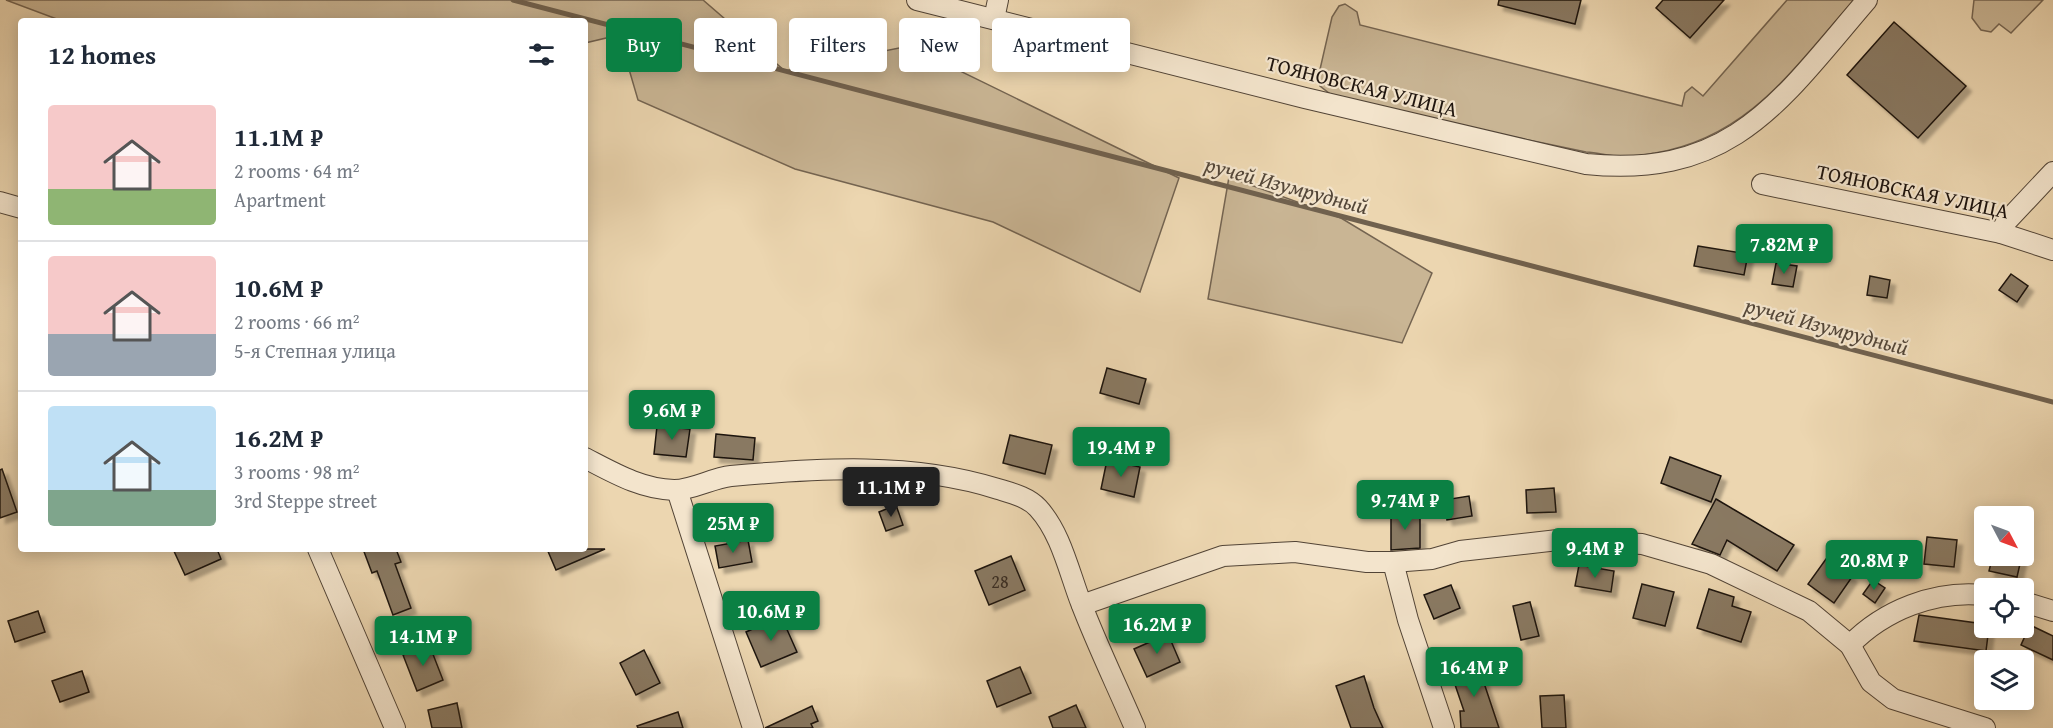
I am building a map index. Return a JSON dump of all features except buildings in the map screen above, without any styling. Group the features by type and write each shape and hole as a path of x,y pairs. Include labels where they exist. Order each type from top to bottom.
{"street":[{"name":"ТОЯНОВСКАЯ УЛИЦА","path":"917,0 996,9 1294,95 1586,164 1619,168 1673,162 1729,141 1756,123 1783,98 1867,0"},
{"path":"2001,232 2006,222 2053,171"},
{"name":"ТОЯНОВСКАЯ УЛИЦА","path":"1762,184 2001,232 2053,250"},
{"path":"0,202 18,207"},
{"path":"588,460 626,479 651,488 677,490 728,477 887,470 964,478 1021,496 1036,505 1046,517 1060,544 1082,605 1135,728"},
{"path":"677,490 753,728"},
{"path":"1082,605 1223,556 1295,552 1367,562 1393,562 1432,560 1460,551 1558,540 1642,544 1711,564 1809,611 1850,645 1870,682 1893,699 1985,728"},
{"path":"319,552 395,728"},
{"path":"1393,562 1408,620 1444,728"},
{"path":"1850,645 1869,626 1898,609 1964,593 1974,594"},
{"path":"2034,605 2053,611"}],"shaded area":[{"path":"6,0 703,0 724,18 694,18 694,72 777,72 777,64 789,72 887,72 887,50 899,48 899,72 962,72 1179,178 1140,292 993,222 795,169 638,100 630,72 682,72 682,18 606,18 606,38 588,42 588,18 54,18"},
{"path":"1787,0 1854,0 1790,74 1744,115 1718,132 1688,145 1637,156 1622,157 1586,152 1338,100 1320,86 1318,78 1332,17 1339,6 1345,4 1357,12 1360,25 1682,106 1685,93 1692,87 1703,96"},
{"path":"1974,0 2043,0 2011,33 1999,24 1991,32 1981,30 1972,18"},
{"path":"1229,177 1341,218 1432,273 1402,343 1208,299"}],"waterway":[{"name":"ручей Изумрудный","path":"513,0 582,18"},
{"name":"ручей Изумрудный","path":"588,20 2053,402"}]}
